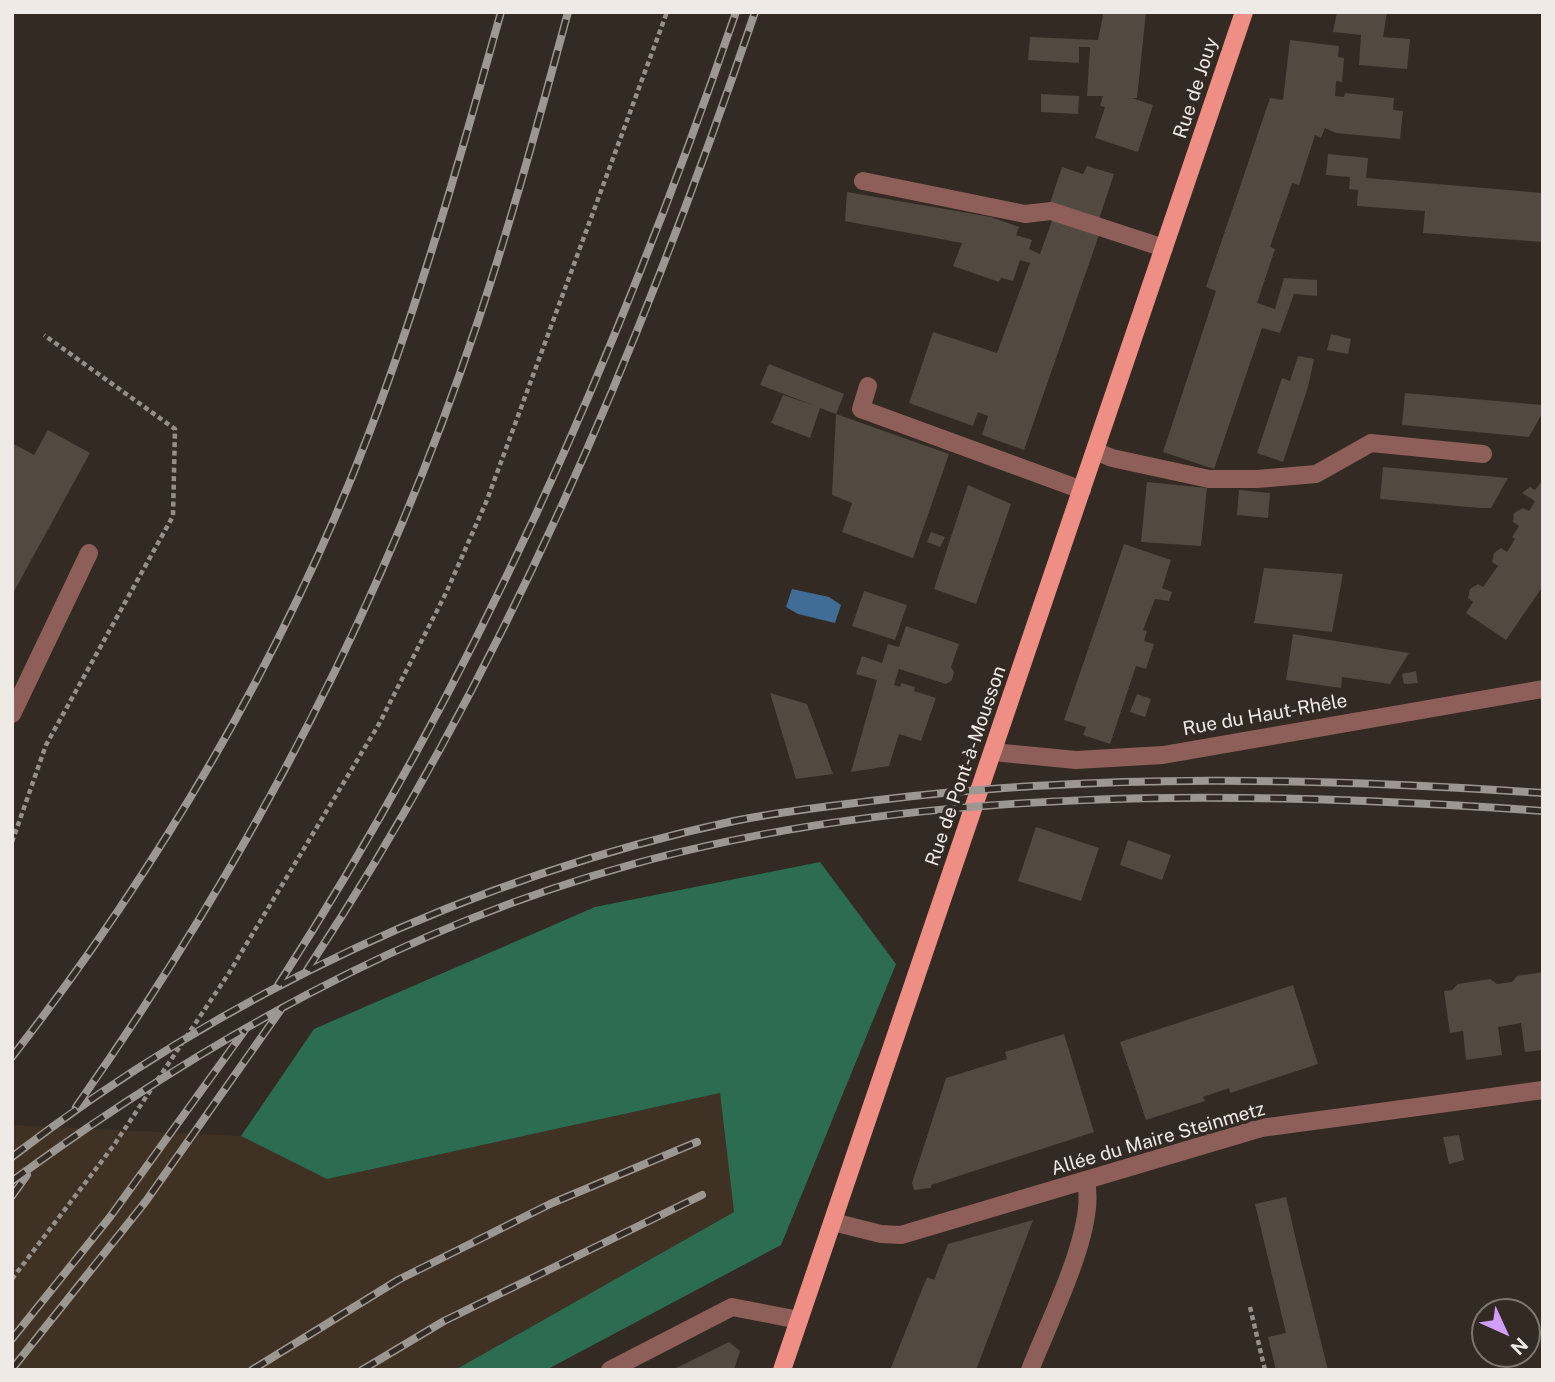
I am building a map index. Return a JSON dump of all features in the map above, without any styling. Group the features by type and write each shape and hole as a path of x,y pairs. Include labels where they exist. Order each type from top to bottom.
{"main road":[{"name":"Rue de Jouy","path":"1189,176 1244,12"},
{"name":"Rue de Pont-à-Mousson","path":"782,1370 1189,176"}],"street":[{"path":"863,181 1025,214 1051,211 1164,248"},
{"path":"869,386 861,409 1082,490"},
{"path":"1095,451 1112,458 1209,479 1257,479 1316,474 1371,443 1483,454"},
{"path":"12,714 89,553"},
{"name":"Rue du Haut-Rhêle","path":"993,752 1076,760 1163,755 1543,689"},
{"name":"Allée du Maire Steinmetz","path":"833,1222 881,1234 901,1235 1261,1128 1543,1090"},
{"path":"1030,1370 1086,1226 1086,1182"},
{"path":"610,1370 732,1307 799,1320"}],"path":[{"path":"12,1279 114,1145 229,973 379,724 446,593 487,500 667,12"},
{"path":"1250,1307 1265,1370"}],"shaded area":[{"path":"720,1093 734,1212 455,1370 12,1370 12,1125 241,1136 327,1179"}],"green space":[{"path":"820,862 896,964 781,1245 546,1370 455,1370 734,1212 720,1093 327,1179 241,1136 314,1029 595,907"}],"water":[{"path":"792,589 829,597 841,605 835,623 798,614 786,607"}],"building":[{"path":"1101,12 1146,12 1137,98 1132,98 1153,105 1138,152 1095,138 1105,107 1100,106 1103,96 1087,96 1090,47 1079,47 1079,63 1028,60 1030,37 1098,40 1103,15"},
{"path":"1337,12 1387,12 1383,37 1410,39 1407,69 1359,65 1361,35 1333,32"},
{"path":"1290,40 1339,46 1338,57 1344,58 1342,82 1336,81 1335,96 1344,97 1345,93 1394,98 1393,110 1403,111 1400,139 1336,133 1325,128 1321,138 1315,135 1299,185 1292,183 1270,247 1275,249 1257,303 1275,309 1284,278 1317,280 1317,296 1294,294 1280,333 1262,328 1214,469 1163,452 1216,291 1206,287 1270,98 1283,100"},
{"path":"1041,94 1079,96 1078,114 1041,112"},
{"path":"1328,154 1368,158 1366,178 1543,193 1543,242 1423,233 1425,211 1357,206 1358,190 1349,189 1350,177 1326,175"},
{"path":"1087,166 1114,174 1099,219 1050,203 1062,167 1083,174"},
{"path":"847,192 991,217 1019,227 1016,235 1032,240 1029,249 1040,254 1053,218 1099,235 1024,450 982,435 988,416 978,412 973,426 909,403 933,332 997,353 1030,263 1020,260 1013,281 1001,278 999,282 953,266 962,243 845,221"},
{"path":"1331,334 1351,339 1348,354 1327,350"},
{"path":"1298,356 1314,359 1308,387 1283,462 1257,453 1282,378 1290,381"},
{"path":"769,364 844,394 836,414 820,408 810,438 771,423 783,395 816,406 760,385"},
{"path":"1405,393 1543,405 1543,412 1529,437 1402,425"},
{"path":"836,414 949,454 913,558 842,532 852,503 832,495"},
{"path":"48,430 90,453 12,595 12,443 34,455"},
{"path":"1383,467 1508,478 1491,508 1480,508 1380,499"},
{"path":"1543,479 1543,586 1506,640 1466,613 1473,602 1468,598 1470,589 1478,584 1483,587 1498,566 1492,562 1494,553 1501,548 1507,552 1519,526 1513,522 1514,513 1523,508 1529,511 1535,501 1522,493 1530,487 1535,490"},
{"path":"1147,482 1207,488 1201,546 1141,542"},
{"path":"968,485 1011,504 976,604 934,589"},
{"path":"1239,490 1270,493 1268,518 1237,515"},
{"path":"931,532 945,537 940,547 927,542"},
{"path":"1124,544 1171,560 1162,588 1172,592 1169,601 1155,599 1143,630 1147,631 1144,641 1154,644 1146,669 1136,666 1110,744 1083,735 1086,727 1064,720"},
{"path":"1264,568 1343,574 1332,632 1254,623"},
{"path":"864,591 907,605 895,640 852,626"},
{"path":"906,626 959,644 951,667 954,672 952,680 946,684 899,669 894,685 900,687 901,683 915,687 914,691 936,698 921,741 899,734 889,766 851,772 877,680 856,674 862,656 882,663 888,644 899,647"},
{"path":"1293,634 1409,653 1390,684 1342,677 1341,688 1286,680"},
{"path":"1416,671 1418,683 1404,684 1402,674"},
{"path":"770,693 807,704 833,774 796,779"},
{"path":"1137,694 1151,699 1145,717 1130,712"},
{"path":"1036,827 1099,848 1081,901 1018,881"},
{"path":"1128,840 1171,855 1162,880 1120,865"},
{"path":"1543,972 1543,1050 1525,1052 1521,1023 1498,1027 1502,1055 1466,1060 1463,1031 1450,1033 1444,991 1452,990 1458,984 1490,979 1497,984 1512,982 1517,976"},
{"path":"1293,985 1318,1064 1230,1093 1229,1088 1203,1097 1205,1101 1146,1120 1120,1042"},
{"path":"1064,1034 1094,1132 931,1185 931,1188 914,1190 912,1183 946,1078 1007,1059 1005,1052"},
{"path":"1459,1135 1464,1160 1449,1164 1443,1137"},
{"path":"1286,1197 1328,1370 1276,1370 1268,1337 1286,1333 1255,1204"},
{"path":"1033,1220 976,1370 890,1370 927,1277 934,1280 948,1244"},
{"path":"729,1342 740,1351 734,1370 672,1370"}],"railway":[{"path":"12,1057 117,912 166,836 257,680 297,600 368,436 406,331 501,12"},
{"path":"76,1107 197,922 306,729 355,629 400,528 478,321 514,206 568,12"},
{"path":"278,985 349,870 416,753 537,513 642,266 691,140 736,12"},
{"path":"307,970 378,858 443,743 505,625 562,506 665,261 755,12"},
{"path":"12,1157 93,1098 178,1043 265,993 355,948 447,909 541,874 636,845 734,821 806,809 962,791 1128,782 1377,784 1543,793"},
{"path":"12,1181 157,1082 307,995 385,956 465,921 546,891 630,865 740,839 853,820 967,807 1084,800 1316,799 1543,811"},
{"path":"12,1369 146,1201 282,1008"},
{"path":"12,1339 110,1217 245,1030"},
{"path":"252,1370 398,1280 550,1204 697,1142"},
{"path":"12,1196 27,1175"},
{"path":"362,1370 444,1321 702,1195"}]}
